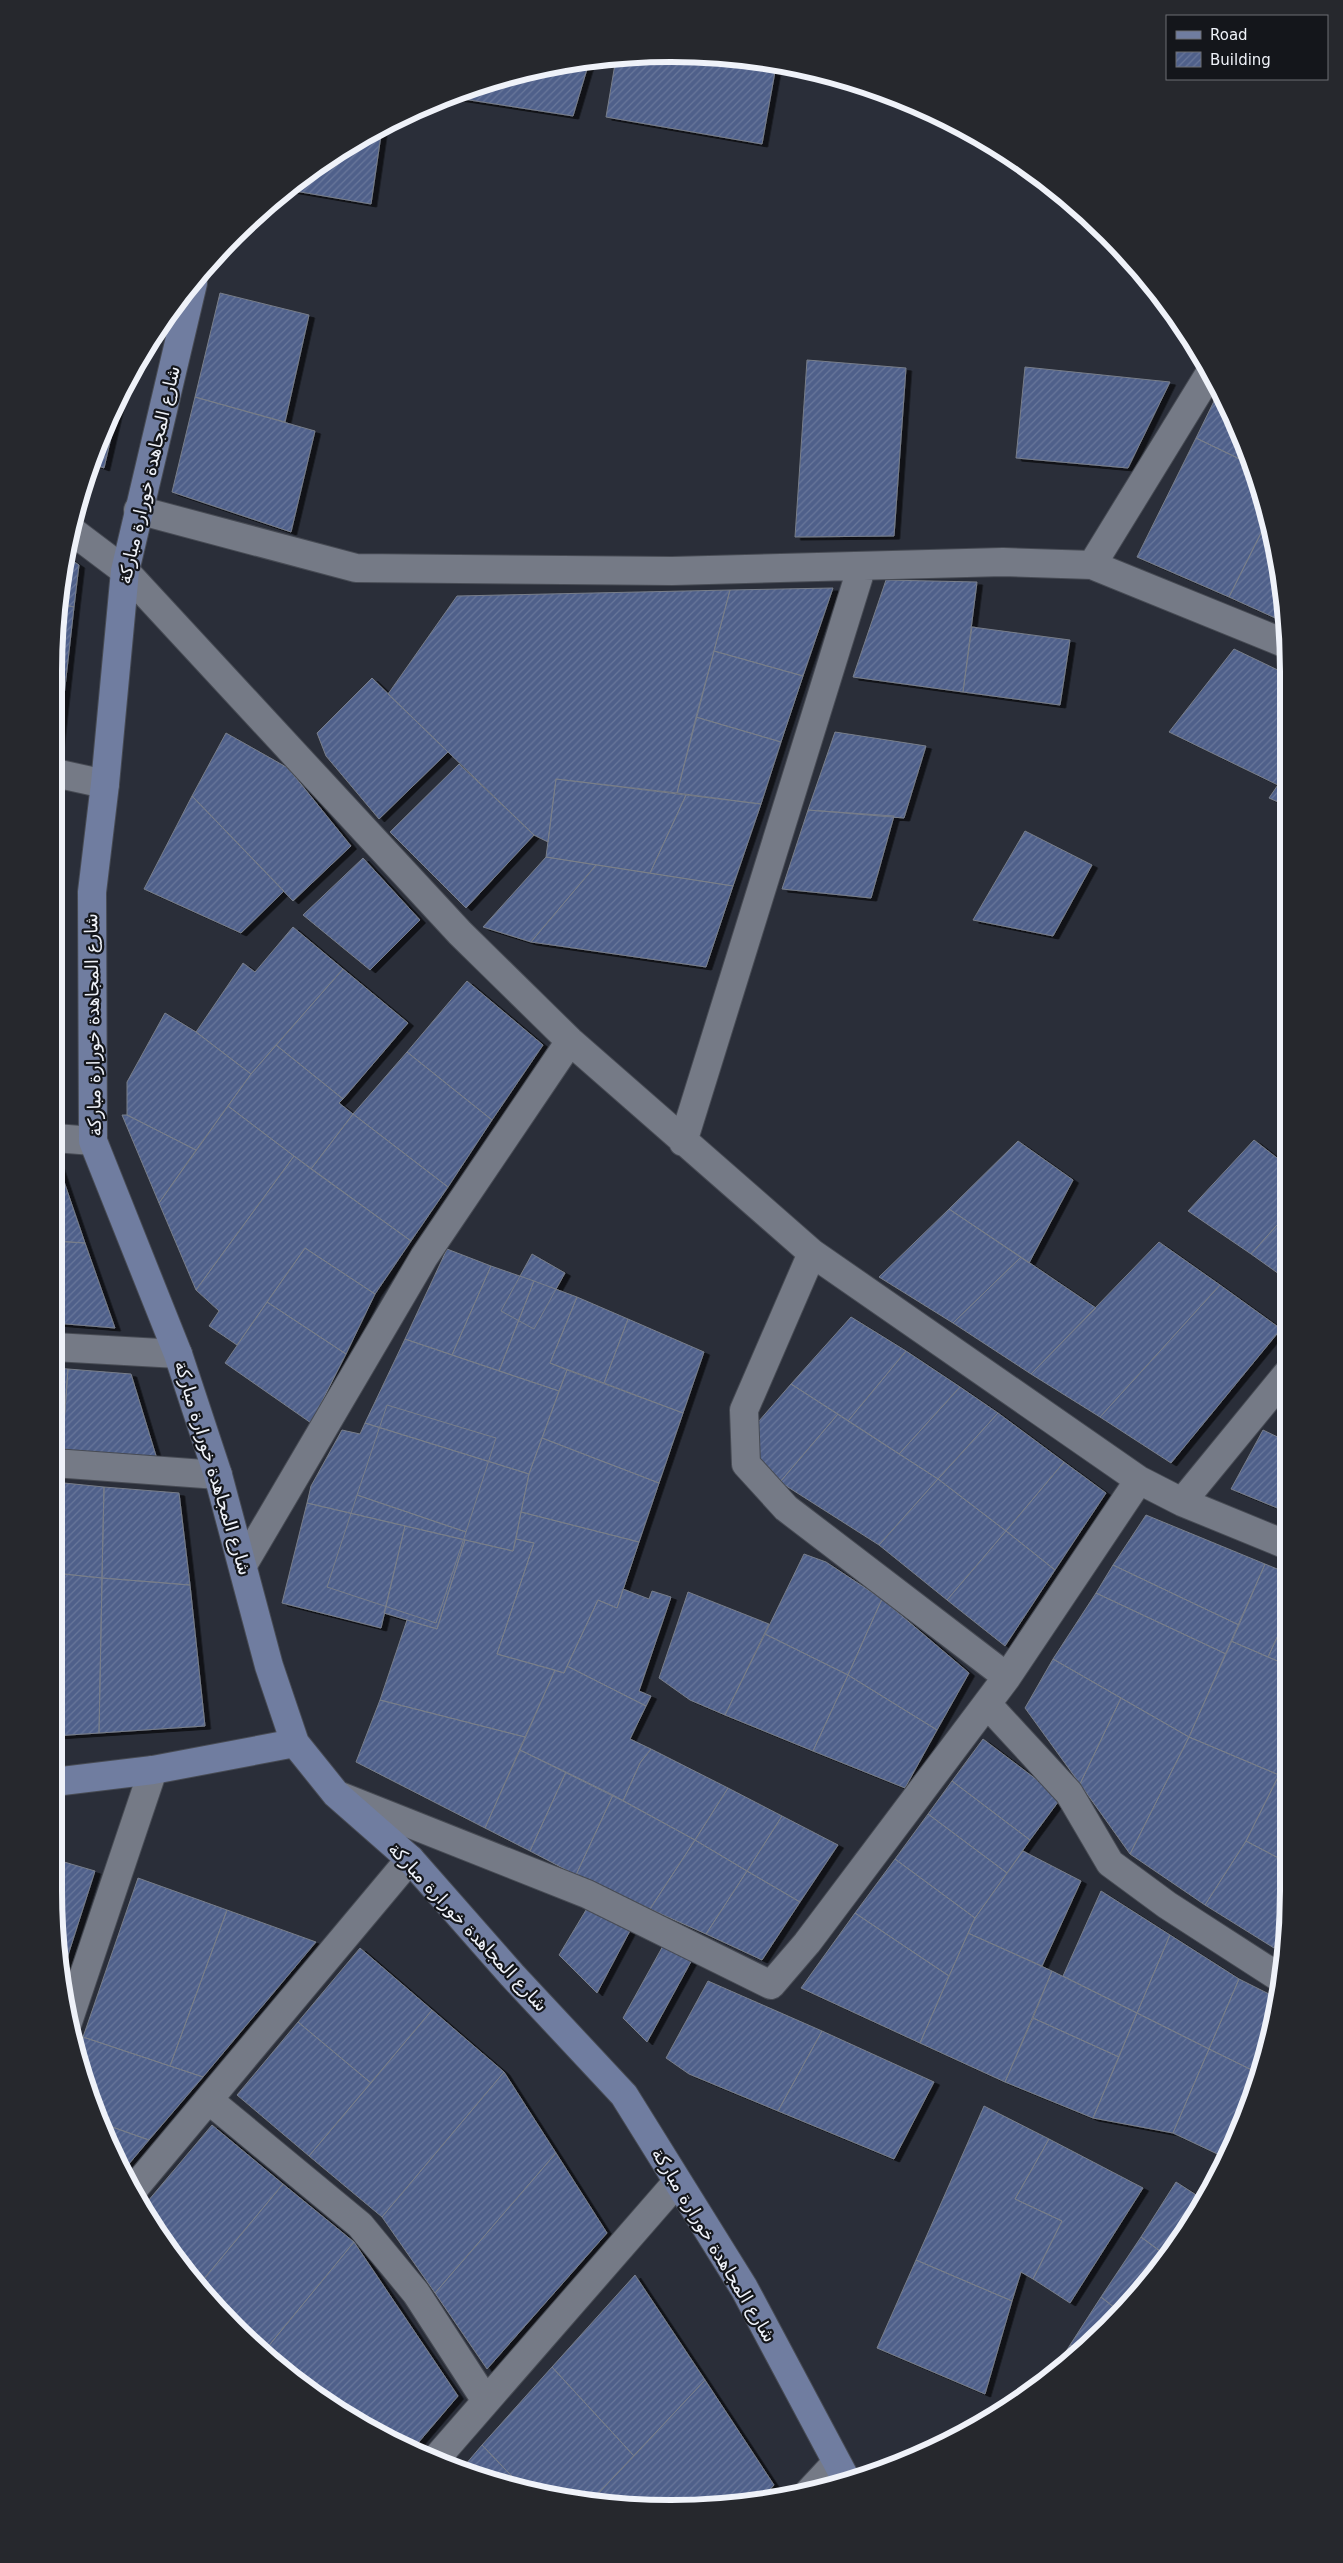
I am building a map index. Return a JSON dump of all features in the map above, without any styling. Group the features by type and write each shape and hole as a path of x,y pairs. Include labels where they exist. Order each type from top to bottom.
{"street":[{"name":"شارع المجاهدة خورارة مباركة","path":"189,300 124,571 105,784 92,892 93,1141 178,1354 218,1476 270,1666 295,1743 336,1794 410,1859 624,2096 744,2288 842,2473"},
{"path":"1092,565 1206,380"},
{"path":"138,510 356,568 672,571 1003,562 1092,565 1279,641"},
{"path":"78,536 124,571 460,933 570,1041 683,1142 812,1253 1139,1480 1182,1502 1280,1542"},
{"path":"683,1142 862,566"},
{"path":"62,775 105,784"},
{"path":"243,1565 424,1257 570,1041"},
{"path":"62,1139 93,1141"},
{"path":"812,1253 744,1410 746,1464 786,1508 1007,1677"},
{"path":"62,1347 178,1354"},
{"path":"1182,1502 1280,1382"},
{"path":"62,1464 218,1476"},
{"path":"336,1794 587,1894 771,1985 807,1943 1007,1677 1139,1480"},
{"path":"987,1704 1069,1793 1110,1863 1167,1905 1274,1974"},
{"path":"62,1781 153,1770 295,1743"},
{"path":"73,2006 153,1770"},
{"path":"138,2184 210,2101 410,1859"},
{"path":"210,2101 360,2224 416,2292 486,2401"},
{"path":"440,2455 677,2182"},
{"path":"831,2479 842,2473"}],"building":[{"path":"672,62 711,64 775,72 762,144 606,117 615,66"},
{"path":"587,69 573,116 464,99 514,83"},
{"path":"381,137 371,204 297,191 333,165"},
{"path":"220,293 309,315 285,422 195,397"},
{"path":"807,360 906,368 894,536 795,537"},
{"path":"1025,367 1170,382 1128,468 1016,458"},
{"path":"195,397 315,431 291,532 172,492"},
{"path":"1216,398 1242,460 1196,438"},
{"path":"113,429 104,468 99,466"},
{"path":"1196,438 1242,460 1263,528 1229,597 1137,557"},
{"path":"1263,528 1269,553 1278,619 1229,597"},
{"path":"73,561 79,565 74,607 67,605"},
{"path":"886,580 977,582 963,692 853,677"},
{"path":"833,588 803,676 714,651 730,590"},
{"path":"730,590 677,793 556,779 548,842 534,835 388,694 457,596"},
{"path":"67,605 74,607 62,714 62,672"},
{"path":"972,627 1070,640 1060,705 963,692"},
{"path":"1234,649 1280,671 1280,782 1278,785 1169,732"},
{"path":"714,651 803,676 781,742 696,717"},
{"path":"372,678 448,752 379,819 326,756 317,733"},
{"path":"696,717 781,742 761,804 677,793"},
{"path":"835,732 926,746 904,818 808,810"},
{"path":"226,733 288,768 351,846 293,901 192,796"},
{"path":"459,764 534,835 466,908 390,832"},
{"path":"556,779 686,795 650,873 546,857"},
{"path":"1280,782 1280,803 1269,798"},
{"path":"686,795 761,804 733,886 650,873"},
{"path":"192,796 284,891 241,933 144,889"},
{"path":"808,810 894,816 871,898 782,889"},
{"path":"1025,831 1092,865 1053,936 973,920"},
{"path":"546,857 596,865 531,942 483,927"},
{"path":"363,858 420,920 370,970 303,915"},
{"path":"596,865 733,886 706,967 531,942"},
{"path":"293,927 343,969 251,1074 196,1032 243,963 255,972"},
{"path":"343,969 408,1023 343,1099 276,1045"},
{"path":"467,981 543,1045 492,1120 407,1052"},
{"path":"165,1013 196,1032 251,1074 196,1150 127,1115 127,1082"},
{"path":"276,1045 343,1099 339,1103 353,1114 311,1169 228,1106 251,1074"},
{"path":"407,1052 492,1120 448,1187 353,1114"},
{"path":"228,1106 294,1156 196,1290 159,1203"},
{"path":"353,1114 448,1187 411,1241 311,1169"},
{"path":"122,1115 127,1115 196,1150 159,1203"},
{"path":"1254,1140 1280,1160 1280,1222 1251,1254 1188,1211"},
{"path":"1018,1141 1073,1180 1029,1263 949,1209"},
{"path":"294,1156 411,1241 375,1294 305,1248 237,1345 209,1326 219,1311 196,1290"},
{"path":"62,1176 85,1243 62,1242"},
{"path":"949,1209 1021,1257 953,1323 879,1277"},
{"path":"1280,1222 1280,1275 1251,1254"},
{"path":"62,1242 85,1243 115,1328 62,1324"},
{"path":"1159,1242 1220,1285 1100,1417 1031,1374"},
{"path":"305,1248 375,1294 346,1354 267,1302"},
{"path":"447,1249 491,1266 452,1355 405,1339"},
{"path":"532,1254 565,1273 534,1329 501,1311"},
{"path":"1021,1257 1096,1308 1031,1374 953,1323"},
{"path":"491,1266 534,1281 499,1371 452,1355"},
{"path":"534,1281 577,1297 550,1363 567,1370 559,1391 499,1371"},
{"path":"1220,1285 1280,1328 1171,1463 1100,1417"},
{"path":"577,1297 628,1319 604,1383 550,1363"},
{"path":"267,1302 346,1354 311,1423 225,1363"},
{"path":"851,1317 906,1351 848,1421 791,1384"},
{"path":"628,1319 704,1352 683,1413 604,1383"},
{"path":"405,1339 559,1391 529,1474 365,1423"},
{"path":"906,1351 960,1387 899,1454 848,1421"},
{"path":"62,1369 68,1369 62,1451"},
{"path":"68,1369 131,1374 157,1459 62,1451"},
{"path":"567,1370 683,1413 659,1483 542,1438"},
{"path":"791,1384 838,1414 780,1482 733,1451"},
{"path":"960,1387 998,1413 938,1479 899,1454"},
{"path":"387,1405 496,1438 466,1532 357,1495"},
{"path":"998,1413 1064,1462 1006,1531 938,1479"},
{"path":"838,1414 938,1479 879,1545 780,1482"},
{"path":"365,1423 529,1474 513,1551 307,1503 311,1486 342,1430 360,1434"},
{"path":"1263,1430 1280,1438 1280,1509 1231,1489"},
{"path":"542,1438 659,1483 639,1542 521,1512 529,1474"},
{"path":"1064,1462 1106,1493 1055,1570 1006,1531"},
{"path":"938,1479 1006,1531 947,1600 879,1545"},
{"path":"62,1483 104,1487 102,1578 62,1574"},
{"path":"104,1487 179,1493 190,1585 102,1578"},
{"path":"357,1495 466,1532 436,1623 327,1587"},
{"path":"307,1503 405,1526 381,1628 282,1603"},
{"path":"521,1512 639,1542 617,1608 598,1600 564,1673 497,1654 534,1543 516,1539"},
{"path":"1146,1515 1265,1564 1239,1625 1113,1565"},
{"path":"405,1526 465,1540 437,1629 384,1613"},
{"path":"1006,1531 1055,1570 1005,1646 947,1600"},
{"path":"516,1539 534,1543 497,1654 555,1670 525,1737 380,1700 407,1620 437,1629 465,1540 513,1551"},
{"path":"804,1554 826,1562 882,1599 848,1675 765,1634"},
{"path":"1265,1564 1280,1570 1280,1631 1268,1657 1231,1641"},
{"path":"1113,1565 1239,1625 1226,1654 1096,1593"},
{"path":"62,1574 102,1578 99,1733 62,1735"},
{"path":"102,1578 190,1585 205,1726 99,1733"},
{"path":"623,1589 649,1599 652,1591 671,1597 639,1691 651,1696 646,1706 567,1666 598,1600 617,1608"},
{"path":"688,1592 769,1624 725,1715 690,1700 659,1678"},
{"path":"1096,1593 1226,1654 1189,1737 1053,1659"},
{"path":"882,1599 969,1673 937,1730 848,1675"},
{"path":"1280,1631 1280,1662 1268,1657"},
{"path":"765,1634 848,1675 813,1751 725,1715"},
{"path":"1231,1641 1280,1662 1279,1775 1189,1737"},
{"path":"1053,1659 1121,1698 1080,1784 1025,1708"},
{"path":"567,1666 646,1706 630,1739 651,1749 640,1763 623,1801 520,1750 555,1670 564,1673"},
{"path":"848,1675 937,1730 905,1788 813,1751"},
{"path":"1121,1698 1189,1737 1130,1854 1080,1784"},
{"path":"380,1700 525,1737 485,1828 356,1762"},
{"path":"1189,1737 1279,1775 1246,1841 1205,1905 1130,1854"},
{"path":"983,1739 1061,1798 1030,1840 952,1781"},
{"path":"651,1749 728,1788 695,1840 623,1801 640,1763"},
{"path":"520,1750 566,1772 530,1851 485,1828"},
{"path":"566,1772 613,1795 576,1875 530,1851"},
{"path":"1279,1775 1280,1776 1280,1859 1246,1841"},
{"path":"952,1781 1030,1840 1007,1873 928,1814"},
{"path":"728,1788 782,1816 747,1871 695,1840"},
{"path":"613,1795 695,1840 650,1909 576,1875"},
{"path":"928,1814 1007,1873 975,1918 895,1859"},
{"path":"782,1816 838,1845 800,1902 747,1871"},
{"path":"695,1840 747,1871 706,1934 650,1909"},
{"path":"1246,1841 1280,1859 1279,1931 1278,1939 1274,1948 1205,1905"},
{"path":"1023,1851 1081,1881 1042,1966 968,1933 975,1918"},
{"path":"895,1859 975,1918 949,1976 855,1913"},
{"path":"62,1861 95,1871 67,1959 62,1892"},
{"path":"747,1871 800,1902 762,1960 706,1934"},
{"path":"138,1878 227,1910 170,2066 83,2037"},
{"path":"1101,1891 1170,1935 1137,2013 1063,1976"},
{"path":"589,1905 632,1927 597,1993 559,1955"},
{"path":"227,1910 316,1942 203,2077 170,2066"},
{"path":"855,1913 949,1976 920,2043 801,1988"},
{"path":"968,1933 1052,1971 1005,2082 920,2043"},
{"path":"1170,1935 1239,1979 1209,2049 1137,2013"},
{"path":"664,1944 693,1958 647,2042 623,2018"},
{"path":"360,1948 432,2010 371,2083 298,2022"},
{"path":"1052,1971 1137,2013 1119,2057 1033,2018"},
{"path":"1239,1979 1271,1995 1260,2049 1253,2071 1209,2049"},
{"path":"708,1981 822,2031 778,2111 689,2074 666,2058"},
{"path":"432,2010 504,2072 382,2217 309,2156"},
{"path":"1137,2013 1209,2049 1173,2133 1093,2118"},
{"path":"1033,2018 1119,2057 1093,2118 1005,2082"},
{"path":"298,2022 371,2083 309,2156 237,2095"},
{"path":"822,2031 934,2082 894,2159 778,2111"},
{"path":"83,2037 203,2077 149,2140 109,2126 81,2042"},
{"path":"1209,2049 1253,2071 1234,2125 1220,2155 1173,2133"},
{"path":"504,2072 556,2153 435,2293 382,2217"},
{"path":"984,2106 1049,2139 1015,2199 1062,2221 1033,2279 1021,2272 1012,2301 916,2260"},
{"path":"212,2125 283,2184 203,2280 165,2230 147,2202"},
{"path":"109,2126 149,2140 128,2166"},
{"path":"1049,2139 1143,2188 1070,2303 1033,2279 1062,2221 1015,2199"},
{"path":"556,2153 607,2233 487,2369 435,2293"},
{"path":"1176,2182 1199,2197 1162,2252 1141,2237"},
{"path":"283,2184 354,2242 268,2347 241,2322 203,2280"},
{"path":"1141,2237 1162,2252 1115,2308 1101,2297"},
{"path":"354,2242 458,2396 417,2445 367,2419 333,2398 301,2375 268,2347"},
{"path":"916,2260 1012,2301 985,2394 877,2348"},
{"path":"635,2275 705,2380 634,2456 552,2367"},
{"path":"1101,2297 1115,2308 1074,2348 1070,2345"},
{"path":"1070,2345 1074,2348 1073,2349 1061,2359"},
{"path":"552,2367 634,2456 596,2495 553,2489 516,2480 482,2445"},
{"path":"705,2380 774,2485 767,2493 711,2499 632,2499 596,2495"},
{"path":"482,2445 516,2480 476,2468 466,2464"}]}
